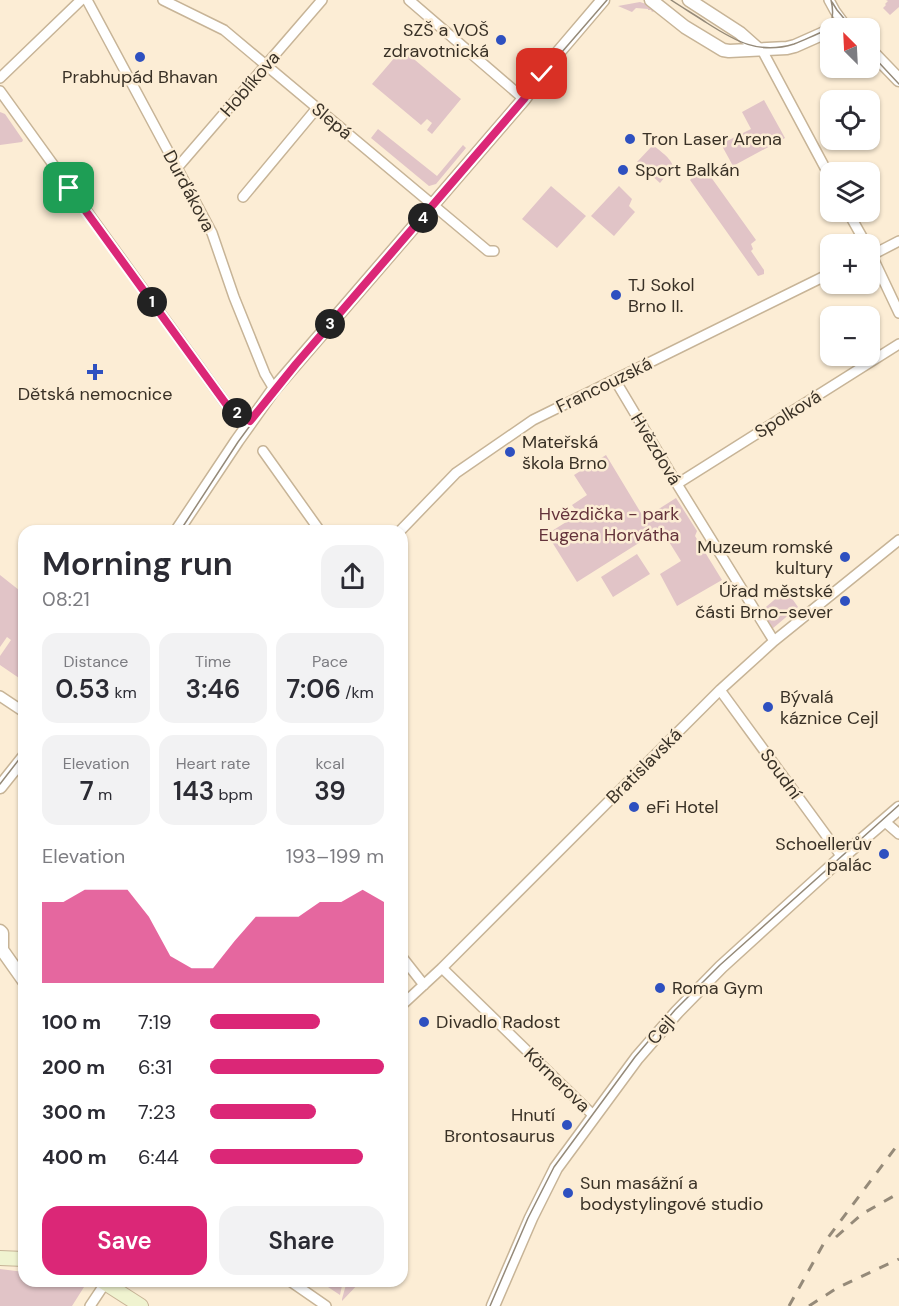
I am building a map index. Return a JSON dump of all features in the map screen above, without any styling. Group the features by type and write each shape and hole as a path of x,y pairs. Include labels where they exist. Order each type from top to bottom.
{"main road":[{"path":"0,1258 18,1259"},
{"path":"112,1287 141,1306"}],"street":[{"path":"0,78 81,0"},
{"name":"Durďákova","path":"87,0 212,233 234,297 265,374 274,389"},
{"name":"Slepá","path":"163,0 224,30 488,251 494,251"},
{"name":"Hoblíkova","path":"177,168 322,0"},
{"path":"409,0 524,99"},
{"path":"181,525 274,389 524,99 557,54 603,0"},
{"path":"651,0 685,27 723,50 738,52 779,50 820,35"},
{"path":"689,0 740,33 760,50 822,162"},
{"path":"829,0 839,18"},
{"path":"880,61 899,81"},
{"path":"0,91 229,408 251,420"},
{"path":"243,197 317,108"},
{"path":"880,248 895,243"},
{"path":"880,274 899,313"},
{"name":"Francouzská","path":"406,525 456,473 533,420 820,278"},
{"name":"Spolková","path":"677,484 899,344"},
{"name":"Hvězdová","path":"615,380 774,641"},
{"path":"263,451 316,525"},
{"name":"Bratislavská","path":"408,1000 720,690 774,641 899,540"},
{"name":"Soudní","path":"720,690 842,857"},
{"path":"0,696 18,708"},
{"path":"0,787 18,764"},
{"name":"Cejl","path":"493,1306 531,1218 556,1168 633,1063 677,1012 721,967 899,808"},
{"path":"884,821 899,834"},
{"path":"0,931 2,933 1,948 18,972"},
{"path":"408,965 424,985"},
{"name":"Körnerova","path":"442,968 594,1116"},
{"path":"90,1306 102,1287"},
{"path":"299,1287 326,1306"}],"green space":[{"path":"886,0 899,0 899,7 890,15 883,8 888,1"},
{"path":"640,2 657,10 652,12 648,9 636,8 632,12 618,6"},
{"path":"402,49 461,99 432,134 427,130 432,123 427,119 421,125 372,84"},
{"path":"764,100 785,138 733,166 721,144 751,129 742,112"},
{"path":"0,112 5,114 23,140 22,142 0,145"},
{"path":"378,129 437,176 463,145 466,148 436,184 429,186 371,138"},
{"path":"653,145 669,159 673,167 671,177 668,173 660,183 637,162"},
{"path":"703,166 756,240 751,244 753,249 751,251 764,270 764,274 758,276 690,180"},
{"path":"551,186 586,216 557,248 522,219"},
{"path":"619,186 632,199 629,206 635,212 614,236 591,216"},
{"name":"Hvězdička - park Eugena Horvátha","path":"606,455 647,523 656,517 654,512 676,498 697,531 695,536 722,580 677,606 660,574 681,561 661,529 577,582 547,534 579,514 572,505 587,495 574,475"},
{"path":"637,554 650,574 613,597 601,577"},
{"path":"0,575 18,589 18,677 0,665 0,656 11,640 7,637 0,647"},
{"path":"786,590 798,607 772,629 761,611"},
{"path":"0,1269 18,1271 18,1287 84,1287 72,1306 0,1306"},
{"path":"328,1287 342,1287 340,1295"},
{"path":"345,1287 355,1287 342,1301"}],"tram line":[{"path":"184,525 238,442 280,385 526,101 555,60 607,0"},
{"path":"671,0 727,35 758,47 781,47 820,33"},
{"path":"831,0 832,18"},
{"path":"832,2 844,18"},
{"path":"880,64 899,84"},
{"path":"0,784 18,761"},
{"path":"490,1306 528,1218 554,1167 635,1057 675,1010 720,965 899,805"}],"railway":[{"path":"789,1306 824,1243 899,1143"},
{"path":"836,1237 862,1214 899,1193"},
{"path":"809,1306 837,1288 899,1259"}],"place":[{"name":"SZŠ a VOŠ zdravotnická","path":"501,40"},
{"name":"Prabhupád Bhavan","path":"140,57"},
{"name":"Tron Laser Arena","path":"630,139"},
{"name":"Sport Balkán","path":"623,170"},
{"name":"TJ Sokol Brno II.","path":"616,295"},
{"name":"Dětská nemocnice","path":"95,372"},
{"name":"Mateřská škola Brno","path":"510,452"},
{"name":"Muzeum romské kultury","path":"845,557"},
{"name":"Úřad městské části Brno-sever","path":"845,601"},
{"name":"Bývalá káznice Cejl","path":"768,707"},
{"name":"eFi Hotel","path":"634,807"},
{"name":"Schoellerův palác","path":"884,854"},
{"name":"Roma Gym","path":"660,988"},
{"name":"Divadlo Radost","path":"424,1022"},
{"name":"Hnutí Brontosaurus","path":"567,1125"},
{"name":"Sun masážní a bodystylingové studio","path":"568,1193"}],"route":[{"path":"69,188 229,408 250,421 274,389 524,99 542,74"}]}
